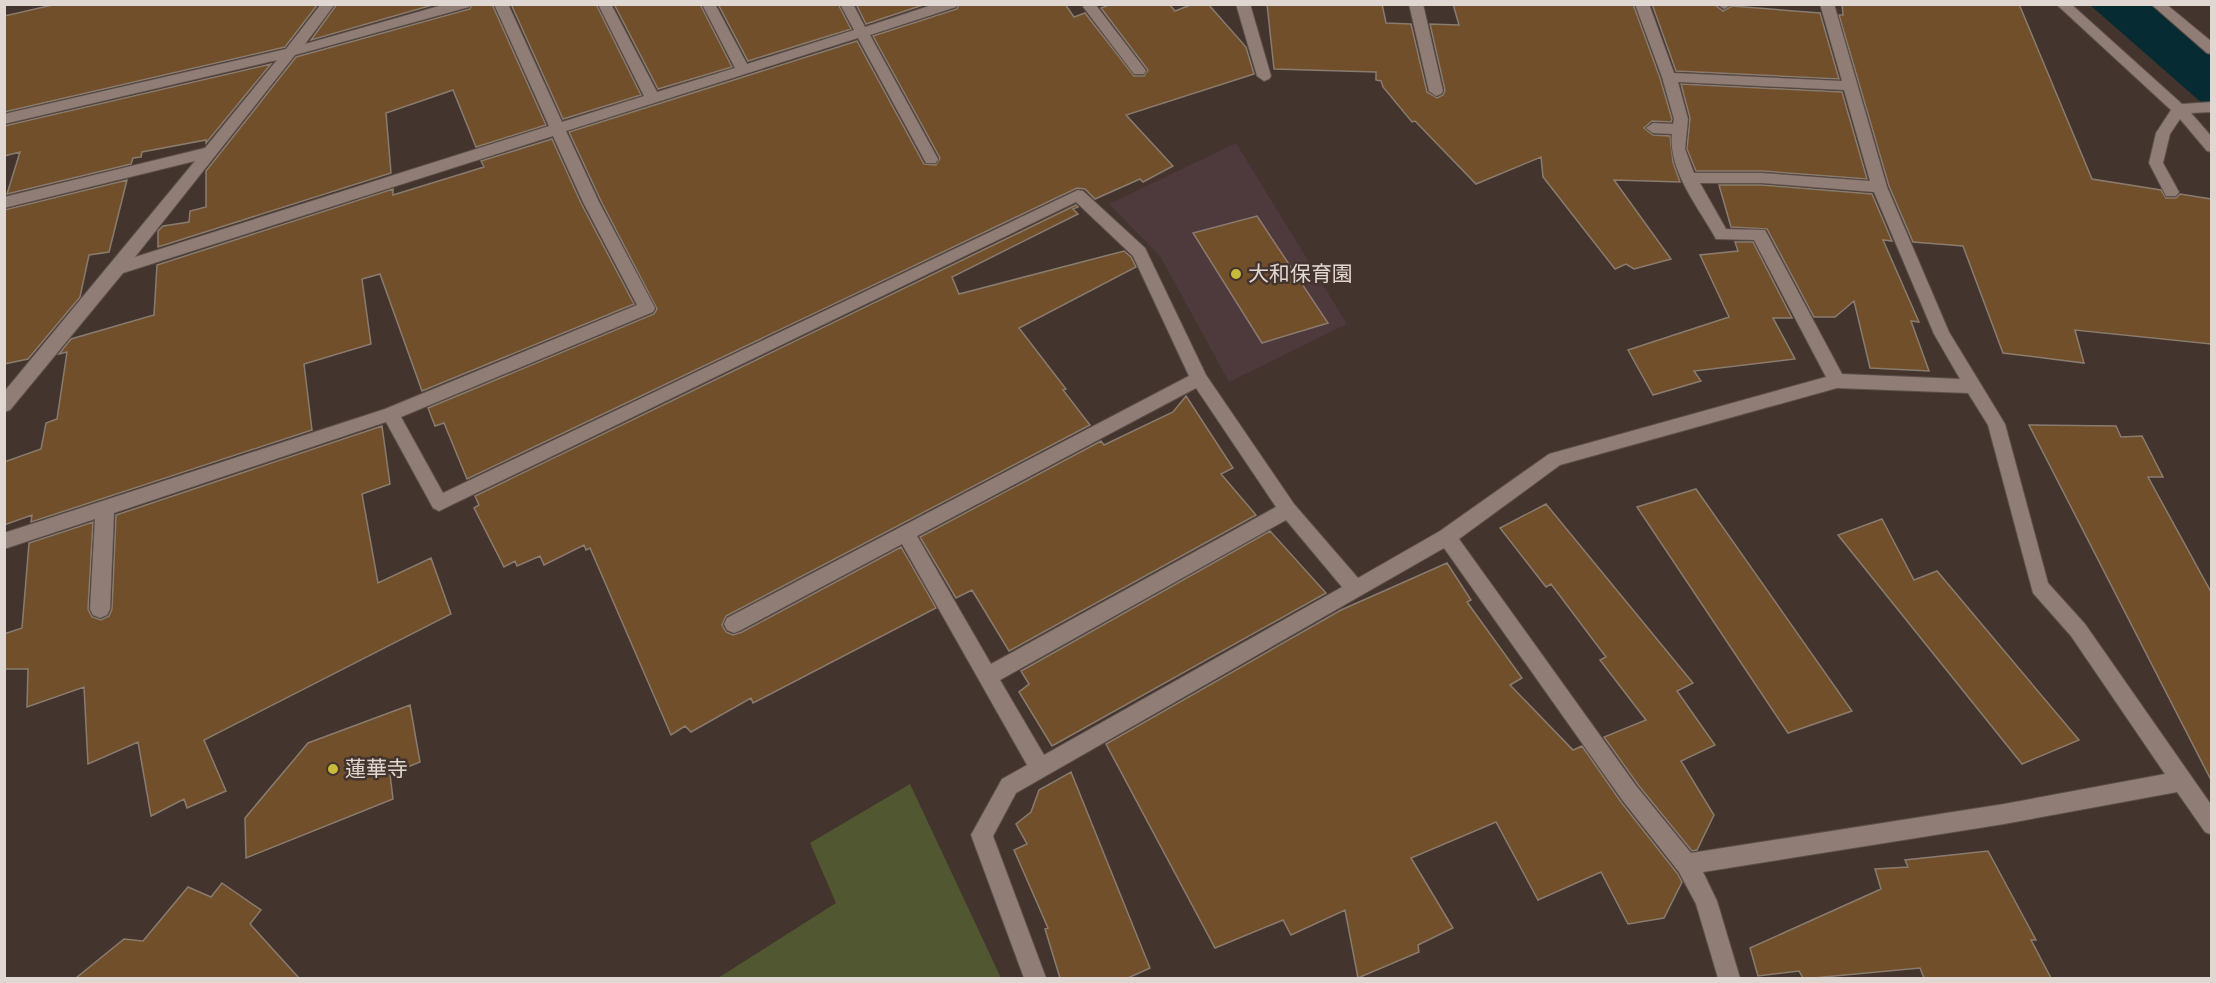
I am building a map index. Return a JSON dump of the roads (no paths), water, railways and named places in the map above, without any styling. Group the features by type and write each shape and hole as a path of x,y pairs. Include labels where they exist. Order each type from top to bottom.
{"street":[{"path":"4,405 117,269 329,4"},
{"path":"4,119 291,52 464,4"},
{"path":"4,541 390,414 647,308 591,202 501,4"},
{"path":"604,4 653,99"},
{"path":"708,4 743,70"},
{"path":"846,4 931,159"},
{"path":"117,269 951,4"},
{"path":"1087,4 1139,71"},
{"path":"1243,4 1264,76"},
{"path":"1416,4 1436,91"},
{"path":"1642,4 1669,77 1681,119 1678,149 1689,178 1722,236 1758,234 1837,381"},
{"path":"1827,4 1879,187 1942,333 1996,424 2040,587 2078,630 2211,825"},
{"path":"2061,4 2179,110 2211,147"},
{"path":"2157,4 2211,50"},
{"path":"1669,77 1850,86"},
{"path":"2171,192 2156,163 2163,133 2179,110 2209,107"},
{"path":"1653,128 1680,130"},
{"path":"4,203 211,152"},
{"path":"1689,178 1762,178 1879,187"},
{"path":"390,414 439,503 1078,195 1139,252 1199,379 1288,510 1356,589"},
{"path":"4,381 26,377"},
{"path":"734,624 1199,379"},
{"path":"1035,978 982,835 1009,786 1038,767 1447,537 1555,459 1837,381 1974,386"},
{"path":"100,609 105,507"},
{"path":"986,677 1288,510"},
{"path":"905,532 1038,767"},
{"path":"1447,537 1630,795 1687,864 1706,901 1729,978"},
{"path":"1687,864 2004,814 2182,781"}],"water":[{"path":"2090,5 2152,5 2211,55 2211,111"}],"place":[{"name":"大和保育園","path":"1236,274"},
{"name":"蓮華寺","path":"333,769"}]}
